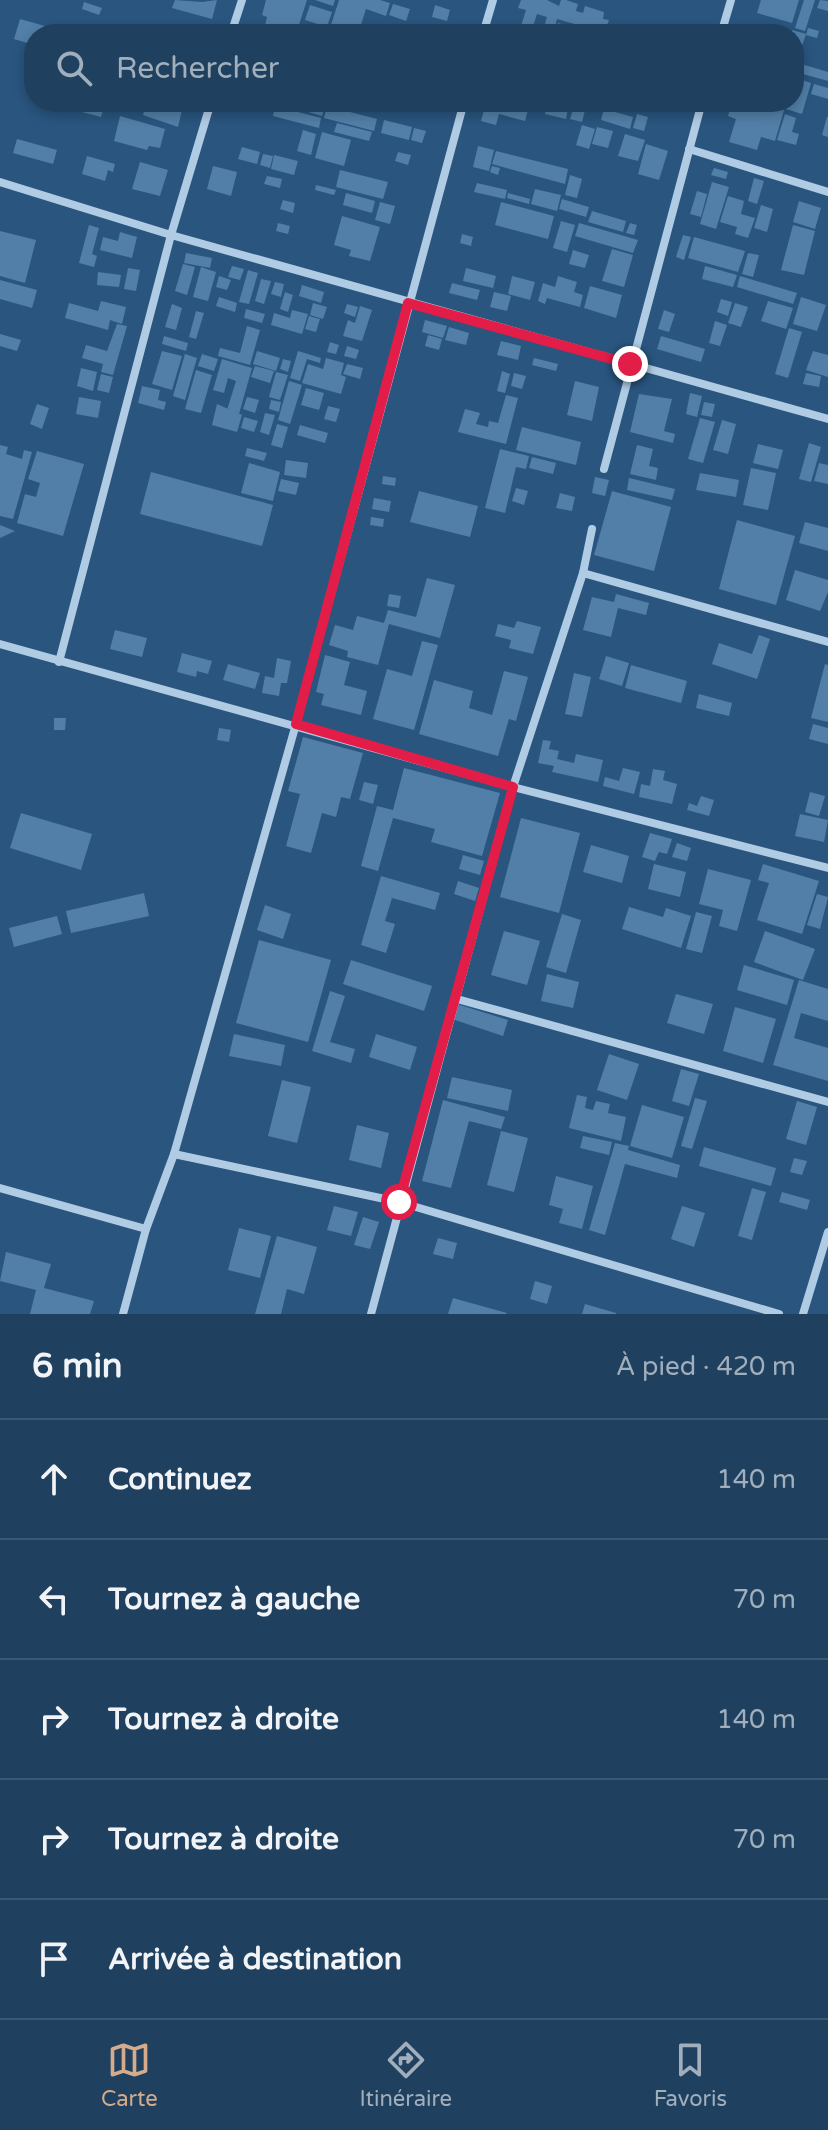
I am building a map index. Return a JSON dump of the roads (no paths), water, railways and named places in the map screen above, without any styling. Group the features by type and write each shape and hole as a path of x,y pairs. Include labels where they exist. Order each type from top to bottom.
{"street":[{"path":"234,24 242,0"},
{"path":"486,24 493,0"},
{"path":"724,24 731,0"},
{"path":"59,662 171,235 208,112"},
{"path":"123,1314 146,1229 174,1154 296,724 461,112"},
{"path":"604,469 699,112"},
{"path":"689,149 828,192"},
{"path":"0,182 408,303 828,419"},
{"path":"371,1314 513,787 583,573 592,529"},
{"path":"583,573 828,642"},
{"path":"0,644 296,724 513,787 828,868"},
{"path":"457,999 828,1102"},
{"path":"174,1154 399,1202 779,1314"},
{"path":"0,1188 146,1229"},
{"path":"803,1314 828,1232"}]}
